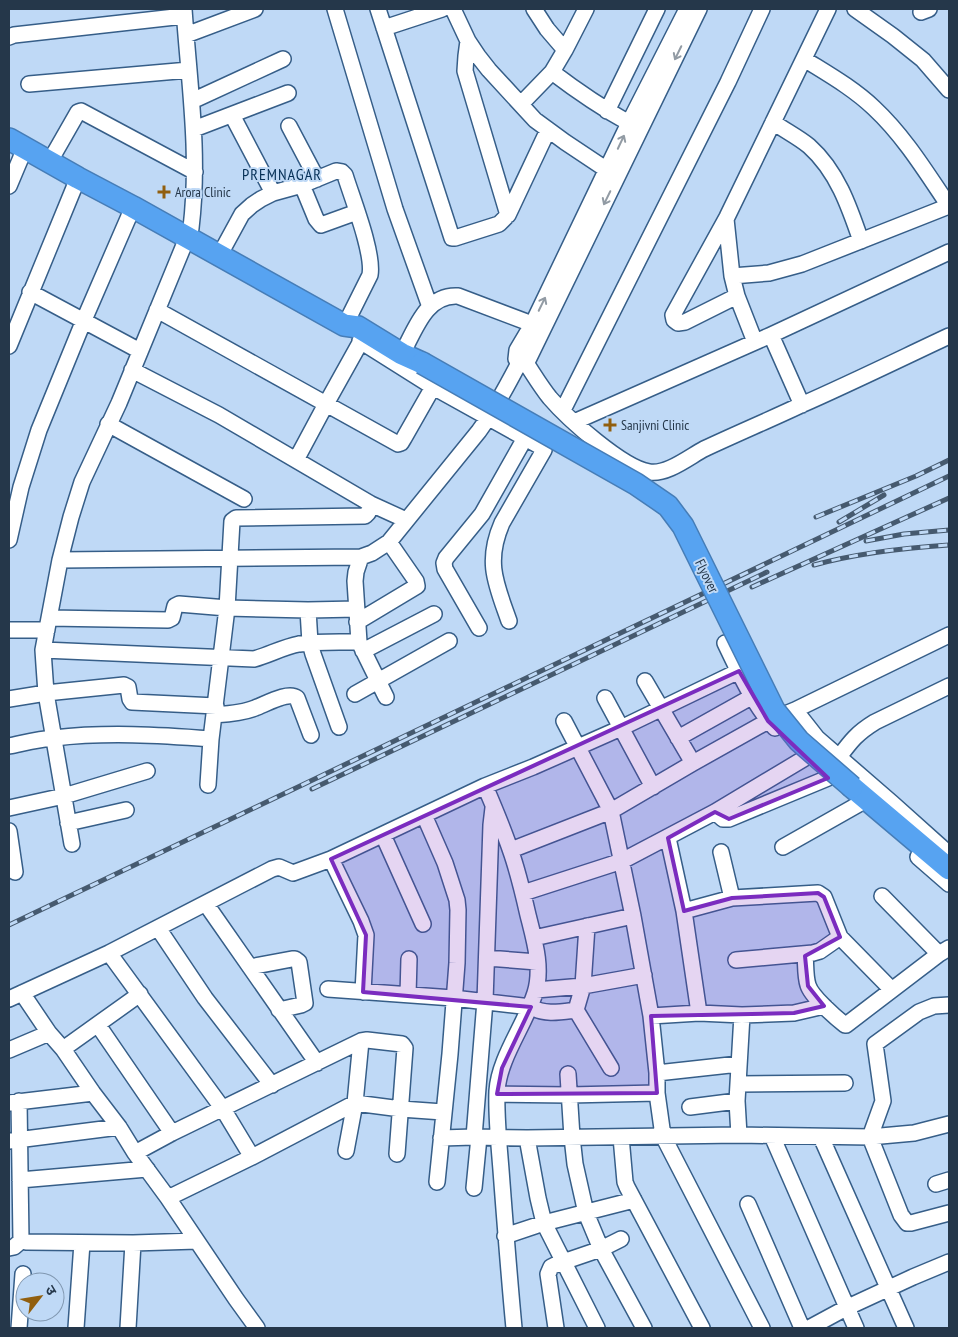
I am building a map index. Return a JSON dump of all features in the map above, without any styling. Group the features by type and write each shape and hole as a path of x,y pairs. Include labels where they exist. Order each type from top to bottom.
{"highway":[{"path":"9,128 355,328"},
{"path":"17,144 133,207 224,247 355,328"},
{"name":"Flyover","path":"355,328 422,363 636,484 668,506 683,526 774,710 798,741 949,869"}],"street":[{"path":"186,35 255,9"},
{"path":"334,9 395,209 430,307"},
{"path":"378,9 451,237 454,238 499,224 508,215 548,130"},
{"path":"384,28 442,9"},
{"path":"453,9 468,41 489,70 535,120 612,174"},
{"path":"534,9 547,29 565,50"},
{"path":"521,104 552,72 586,9"},
{"path":"607,111 657,9"},
{"path":"612,174 629,123 687,9"},
{"path":"60,560 361,557 372,554 389,542 489,417 522,363 612,174 699,9"},
{"path":"563,410 728,82 762,9"},
{"path":"737,296 685,322 678,324 674,320 673,315 726,219 828,9"},
{"path":"855,9 923,60 949,90"},
{"path":"9,37 184,12 190,70 195,172 190,233 118,403 82,482 70,517 60,560 44,650 46,693 72,844"},
{"path":"468,41 466,71 508,215"},
{"path":"732,276 769,273 802,264 949,206 908,146 874,108 856,92 804,59"},
{"path":"192,101 283,60"},
{"path":"29,84 190,70"},
{"path":"552,72 580,94 629,123"},
{"path":"194,129 288,94"},
{"path":"54,154 78,112 84,111 195,172"},
{"path":"232,115 273,193"},
{"path":"773,122 808,145 820,157 846,198 861,241"},
{"path":"289,126 317,179"},
{"path":"9,186 17,144"},
{"path":"224,247 242,214 252,205 273,193 302,185 336,171 342,172 344,175 368,249 370,275 355,328 326,404 296,460"},
{"path":"9,346 78,178"},
{"path":"302,185 316,219 321,225 357,212"},
{"path":"9,540 15,487 133,207"},
{"path":"726,219 732,276 737,296 755,342"},
{"path":"574,422 771,335 949,252"},
{"path":"30,292 140,351"},
{"path":"402,354 423,315 440,298 458,296 538,326"},
{"path":"156,310 398,444 401,443 433,387"},
{"path":"355,328 433,387 542,446 544,450 502,523 498,534 493,570 509,621"},
{"path":"771,335 802,405"},
{"path":"522,363 552,400 574,422 617,457 636,468 656,472 664,471 704,449 949,336"},
{"path":"132,370 219,414 371,504 406,520"},
{"path":"108,424 244,499"},
{"path":"479,628 445,569 444,563 482,514 525,438"},
{"path":"208,785 211,740 227,608 232,521 235,518 365,516 368,514 371,504"},
{"path":"9,630 48,624 168,620 172,618 175,606 179,604 227,608 308,610 357,615 417,585 389,542"},
{"path":"361,557 355,581 360,647 386,698"},
{"path":"308,610 310,643 317,668 339,727"},
{"path":"44,650 254,659 290,646 310,643 360,647 434,614"},
{"path":"511,850 611,811 768,721 795,710 949,635"},
{"path":"355,694 449,642"},
{"path":"725,643 752,696 768,721 795,749 949,884"},
{"path":"257,1328 135,1153 120,1127 63,1050 15,996 109,953 272,869 279,867 293,874 332,859 485,786 621,728 739,671"},
{"path":"645,681 692,763"},
{"path":"9,699 124,685 128,687 132,702 216,711 247,711 287,696 295,696 311,735"},
{"path":"839,757 856,735 874,722 949,686"},
{"path":"678,738 752,696"},
{"path":"605,698 653,787"},
{"path":"795,710 817,738 949,854"},
{"path":"564,720 611,811 651,1016 657,1073 657,1093 663,1136 762,1328"},
{"path":"9,746 54,738 124,734 211,740"},
{"path":"523,893 622,861 715,812 805,758"},
{"path":"9,808 64,796 147,771"},
{"path":"715,812 723,820 729,819 828,778"},
{"path":"485,786 511,850 534,938 538,973 531,1007 502,1068 497,1094 498,1138 514,1328"},
{"path":"783,847 859,804"},
{"path":"474,1188 485,1001 491,825 494,806"},
{"path":"68,823 126,810"},
{"path":"424,815 445,864 457,900 458,910 450,1054 437,1182"},
{"path":"9,831 16,872"},
{"path":"383,835 423,924"},
{"path":"668,838 684,911 698,1013"},
{"path":"721,852 732,898"},
{"path":"332,859 366,935 363,992"},
{"path":"684,911 732,898 818,893 824,897 840,937 892,990"},
{"path":"805,954 808,986 824,1006 846,1025 944,951 882,896"},
{"path":"206,904 317,1064"},
{"path":"534,938 633,916"},
{"path":"587,926 582,986 576,1010 611,1068"},
{"path":"158,928 206,998 272,1085"},
{"path":"736,960 814,953 840,937"},
{"path":"109,953 222,1109 252,1157"},
{"path":"487,958 537,962"},
{"path":"250,967 292,959 299,962 305,1003 279,1010"},
{"path":"408,995 409,959"},
{"path":"536,990 582,986 644,975"},
{"path":"328,990 485,1001 531,1007 545,1012 576,1010"},
{"path":"63,1050 140,994"},
{"path":"949,1005 934,1006 919,1012 875,1044 883,1101 870,1137 901,1215 907,1224 949,1213"},
{"path":"651,1016 698,1013 742,1015 794,1013 824,1006"},
{"path":"739,1135 738,1101 742,1015"},
{"path":"98,1025 172,1133"},
{"path":"9,1050 49,1033"},
{"path":"135,1153 172,1133 361,1041 367,1040 402,1044 406,1051 397,1154"},
{"path":"346,1151 355,1103 361,1041"},
{"path":"657,1073 739,1064"},
{"path":"568,1074 575,1164 586,1213 601,1249 644,1328"},
{"path":"739,1084 845,1083"},
{"path":"93,1093 14,1102 15,1244 26,1242 133,1243 197,1241"},
{"path":"497,1094 657,1093"},
{"path":"690,1107 738,1101"},
{"path":"168,1198 355,1103 443,1112"},
{"path":"441,1138 739,1135 870,1137 914,1133 949,1124"},
{"path":"14,1141 120,1127"},
{"path":"772,1136 856,1328"},
{"path":"621,1137 625,1182 702,1328"},
{"path":"821,1137 906,1328"},
{"path":"527,1138 544,1223 596,1328"},
{"path":"16,1174 147,1169"},
{"path":"506,1236 544,1223 634,1200"},
{"path":"748,1204 802,1328"},
{"path":"556,1328 548,1274 551,1267 601,1249 621,1238"},
{"path":"76,1328 82,1242"},
{"path":"128,1328 133,1243"},
{"path":"809,1328 846,1308 949,1262"}],"highlighted area":[{"path":"739,671 768,721 828,778 729,819 715,812 668,838 684,911 732,898 818,893 824,897 840,937 805,956 808,986 824,1006 794,1013 651,1016 657,1093 497,1094 502,1068 531,1007 363,992 366,935 331,859"}],"railway":[{"path":"816,517 916,476 949,460"},
{"path":"9,925 949,476"},
{"path":"839,522 884,495"},
{"path":"752,587 949,498"},
{"path":"866,541 904,534 949,530"},
{"path":"814,565 847,557 949,545"},
{"path":"312,789 767,572"}],"place":[{"name":"Arora Clinic","path":"164,192"},
{"name":"Sanjivni Clinic","path":"610,425"}],"district":[{"name":"PREMNAGAR","path":"282,174"}]}
